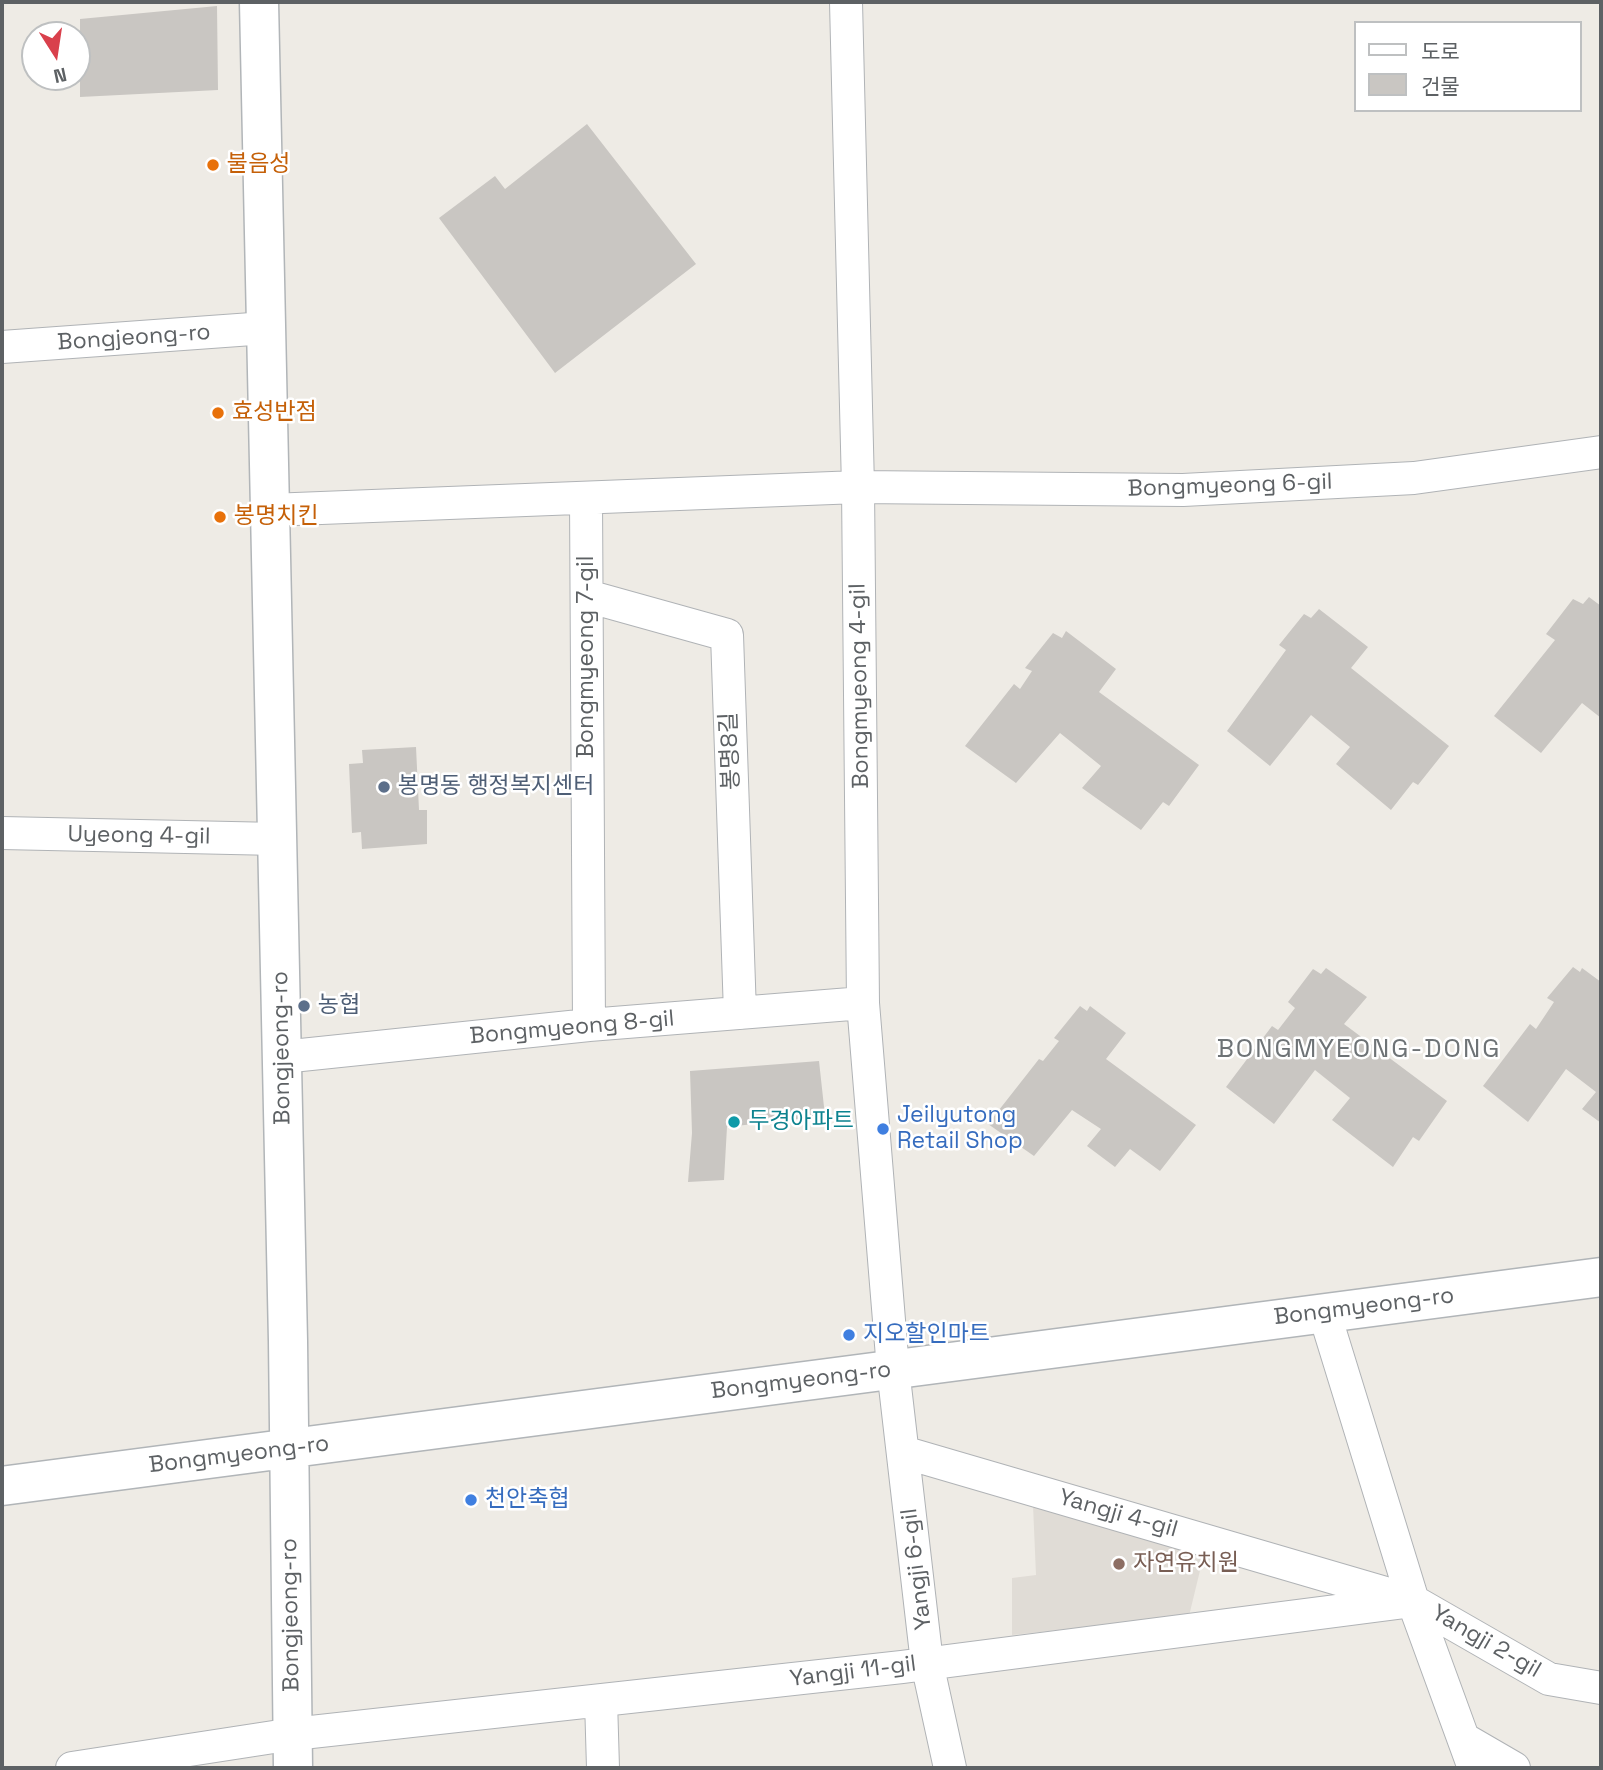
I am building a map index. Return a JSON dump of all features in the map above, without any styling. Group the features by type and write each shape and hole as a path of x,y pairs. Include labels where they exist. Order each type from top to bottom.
{"street":[{"name":"Bongjeong-ro","path":"258,2 288,1341 293,1751"},
{"name":"Bongmyeong 4-gil","path":"846,2 858,487 863,1003 893,1369"},
{"name":"Bongjeong-ro","path":"2,347 266,328"},
{"name":"Bongmyeong 6-gil","path":"858,487 1183,490 1414,478 1601,452"},
{"path":"270,510 858,487"},
{"name":"Bongmyeong 7-gil","path":"586,499 589,1025"},
{"name":"봉명8길","path":"587,596 727,635 740,1013"},
{"name":"Uyeong 4-gil","path":"2,832 277,839"},
{"name":"Bongmyeong 8-gil","path":"282,1057 589,1025 863,1003"},
{"name":"Bongmyeong-ro","path":"2,1486 1601,1277"},
{"path":"1324,1312 1413,1601 1474,1768"},
{"name":"Yangji 6-gil","path":"893,1369 927,1663 950,1768"},
{"name":"Yangji 4-gil","path":"903,1452 1413,1601"},
{"name":"Yangji 11-gil","path":"72,1768 293,1751 601,1700 927,1663 1413,1601"},
{"name":"Yangji 2-gil","path":"1413,1601 1549,1679 1601,1688"},
{"path":"601,1700 603,1768"},
{"path":"1464,1739 1514,1768"}],"shaded area":[{"name":"자연유치원","path":"1033,1505 1204,1554 1189,1616 1012,1635 1012,1578 1036,1575"}],"building":[{"path":"217,6 218,90 80,97 80,91 91,91 91,21 80,19"},
{"path":"587,124 696,264 555,373 439,218 495,176 505,189"},
{"path":"1589,597 1601,606 1601,718 1582,703 1541,753 1494,716 1555,640 1546,634 1573,599 1583,604"},
{"path":"1319,609 1368,647 1351,668 1449,746 1418,785 1413,782 1391,810 1336,764 1350,747 1311,715 1270,766 1227,731 1286,650 1279,645 1304,614 1311,618"},
{"path":"1066,631 1116,669 1099,692 1199,765 1169,806 1163,802 1141,830 1082,788 1101,766 1060,733 1016,783 965,746 1014,684 1020,689 1032,671 1025,668 1053,633 1062,638"},
{"name":"봉명동 행정복지센터","path":"416,747 419,810 427,810 427,844 362,849 361,832 352,833 349,764 363,763 362,750"},
{"path":"1573,967 1580,972 1582,968 1601,982 1601,1123 1582,1109 1596,1092 1566,1069 1528,1122 1483,1086 1530,1024 1536,1029 1554,1002 1547,998"},
{"path":"1326,968 1367,997 1344,1024 1447,1101 1419,1141 1413,1137 1393,1167 1332,1120 1350,1098 1315,1070 1274,1124 1226,1087 1272,1026 1278,1030 1295,1008 1288,1002 1313,969 1321,974"},
{"path":"1080,1006 1087,1011 1090,1006 1126,1033 1106,1059 1196,1125 1160,1171 1130,1149 1115,1167 1087,1146 1101,1129 1072,1110 1034,1156 988,1124 1039,1059 1043,1061 1059,1041 1054,1038"},
{"name":"두경아파트","path":"819,1061 825,1116 727,1127 724,1180 688,1182 692,1133 690,1071"}],"place":[{"name":"불음성","path":"213,165"},
{"name":"효성반점","path":"218,413"},
{"name":"봉명치킨","path":"220,517"},
{"name":"봉명동 행정복지센터","path":"384,787"},
{"name":"농협","path":"304,1006"},
{"name":"두경아파트","path":"734,1122"},
{"name":"Jeilyutong Retail Shop","path":"883,1129"},
{"name":"지오할인마트","path":"849,1335"},
{"name":"천안축협","path":"471,1500"},
{"name":"자연유치원","path":"1119,1564"}],"district":[{"name":"BONGMYEONG-DONG","path":"1359,1050"}]}
